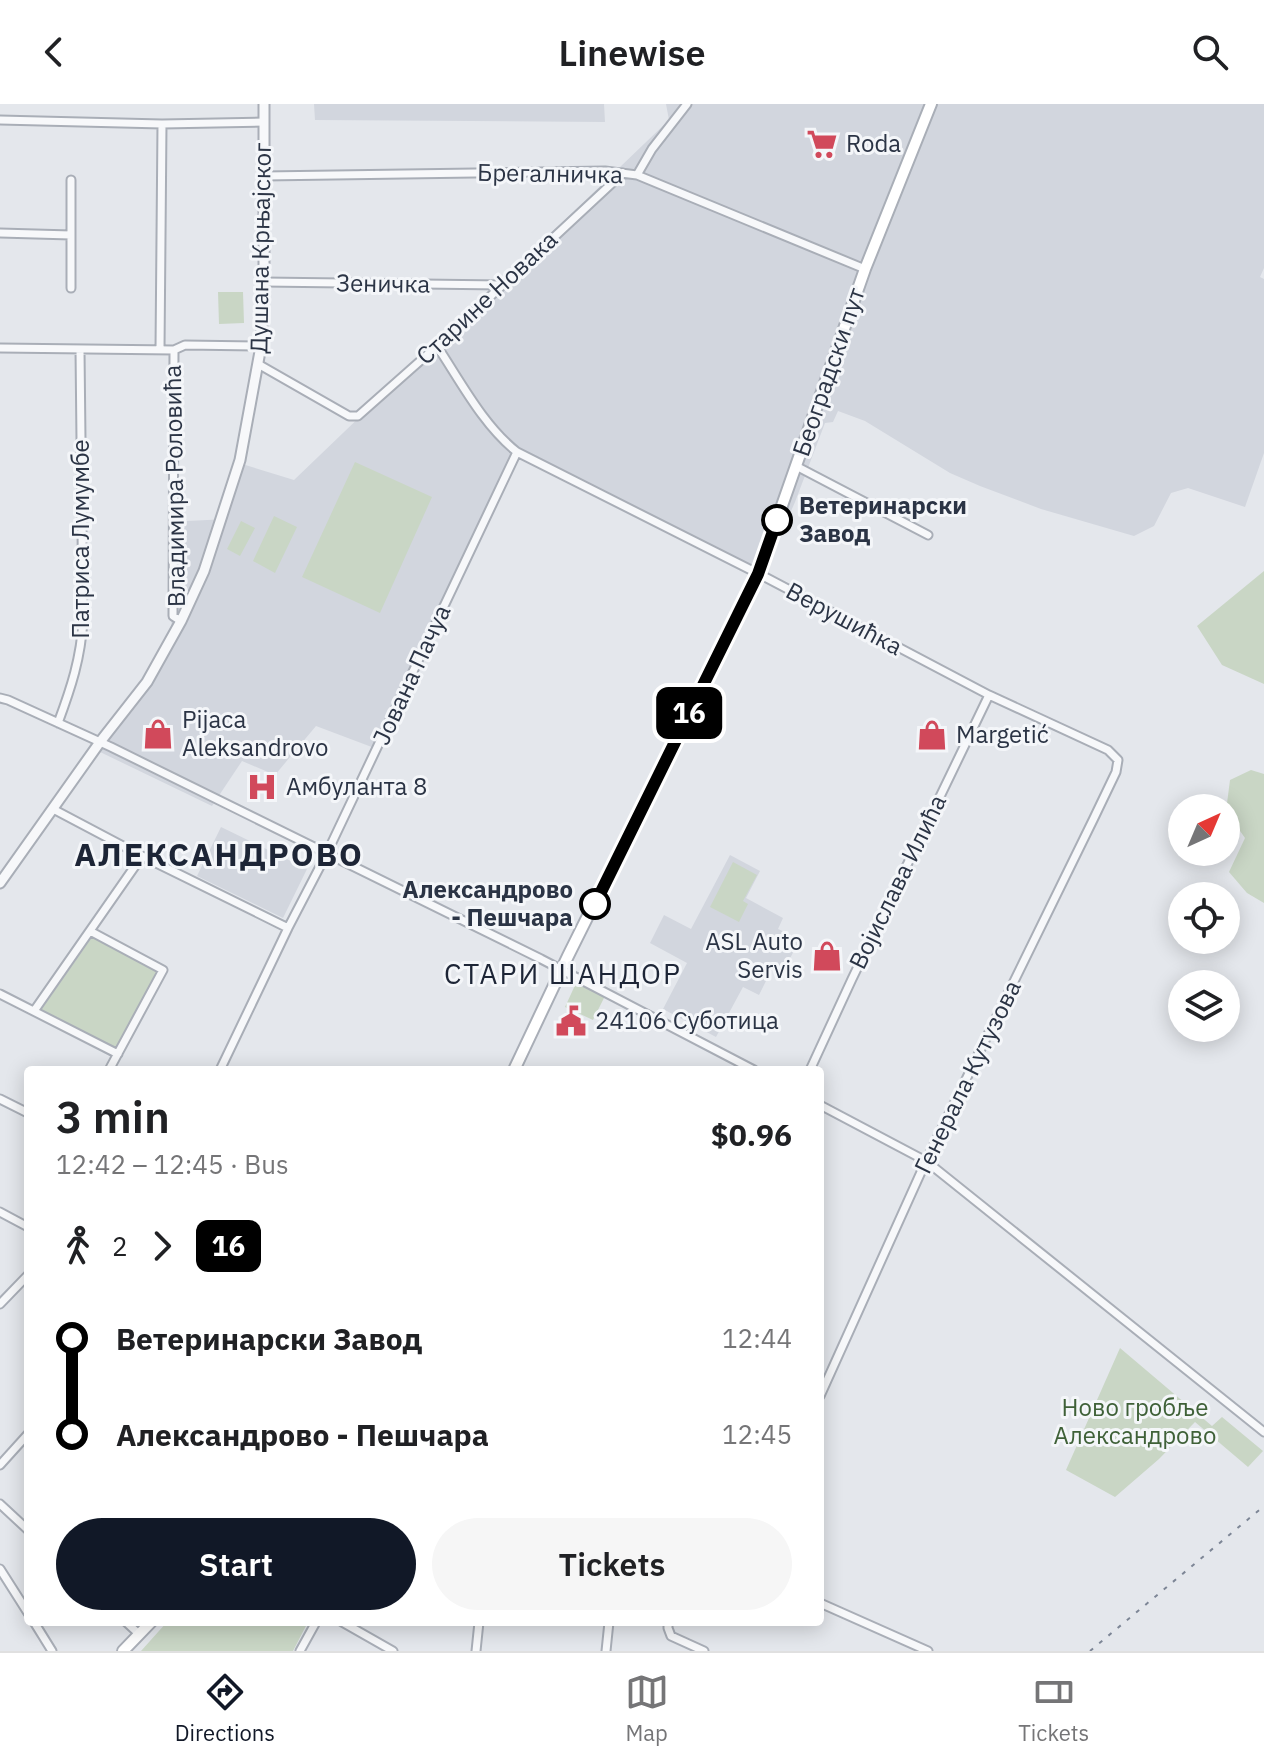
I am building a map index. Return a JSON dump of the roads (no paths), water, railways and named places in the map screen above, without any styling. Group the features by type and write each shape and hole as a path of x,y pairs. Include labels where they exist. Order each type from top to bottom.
{"main road":[{"name":"Београдски пут","path":"516,1066 758,574 865,269 931,104"},
{"path":"123,1651 147,1626"}],"street":[{"name":"Душана Крњајског","path":"181,621 204,571 240,460 261,346 264,104"},
{"path":"637,175 652,149 687,104"},
{"path":"0,120 162,124 264,122"},
{"name":"Владимира Роловића","path":"160,350 162,124"},
{"name":"Брегалничка","path":"264,176 605,171 637,175 865,269"},
{"name":"Старине Новака","path":"258,364 349,416 360,415 623,173"},
{"path":"71,180 71,288"},
{"path":"0,233 71,235"},
{"name":"Зеничка","path":"264,282 502,285"},
{"path":"0,348 174,350 185,345 261,346"},
{"name":"Верушићка","path":"437,346 491,427 517,452 989,695 1108,750 1118,760"},
{"name":"Патриса Лумумбе","path":"58,723 77,667 83,620 80,350"},
{"name":"Владимира Роловића","path":"174,350 173,616 181,621"},
{"name":"Јована Пачуа","path":"222,1066 327,853 517,452"},
{"path":"796,466 928,535"},
{"path":"0,883 100,742 147,682 181,621"},
{"name":"Војислава Илића","path":"812,1066 989,695"},
{"path":"0,698 100,742 327,853 746,1066"},
{"name":"Генерала Кутузова","path":"824,1387 926,1161 1116,772 1118,760"},
{"path":"53,809 288,928"},
{"path":"34,1011 142,856"},
{"path":"90,931 163,970 111,1066"},
{"path":"0,994 118,1054"},
{"path":"0,1099 24,1111"},
{"path":"824,1107 926,1161 1264,1432"},
{"path":"0,1212 24,1225"},
{"path":"0,1304 24,1279"},
{"path":"0,1465 24,1438"},
{"path":"0,1504 24,1526"},
{"path":"0,1569 24,1607"},
{"path":"824,1605 928,1651"},
{"path":"36,1626 52,1651"},
{"path":"130,1626 139,1634"},
{"path":"300,1651 314,1626"},
{"path":"349,1626 393,1651"},
{"path":"476,1651 479,1626"},
{"path":"606,1651 609,1626"},
{"path":"668,1626 671,1636 704,1651"}],"railway":[{"path":"1090,1651 1264,1506"}],"place":[{"name":"Roda","path":"822,144"},
{"name":"Ветеринарски Завод","path":"777,520"},
{"name":"Pijaca Aleksandrovo","path":"158,734"},
{"name":"Margetić","path":"932,735"},
{"name":"Амбуланта 8","path":"262,787"},
{"name":"Александрово - Пешчара","path":"595,904"},
{"name":"ASL Auto Servis","path":"827,956"},
{"name":"24106 Суботица","path":"571,1021"}],"district":[{"name":"АЛЕКСАНДРОВО","path":"219,855"},
{"name":"СТАРИ ШАНДОР","path":"563,974"}],"park label":[{"name":"Ново гробље Александрово","path":"1135,1422"}]}
